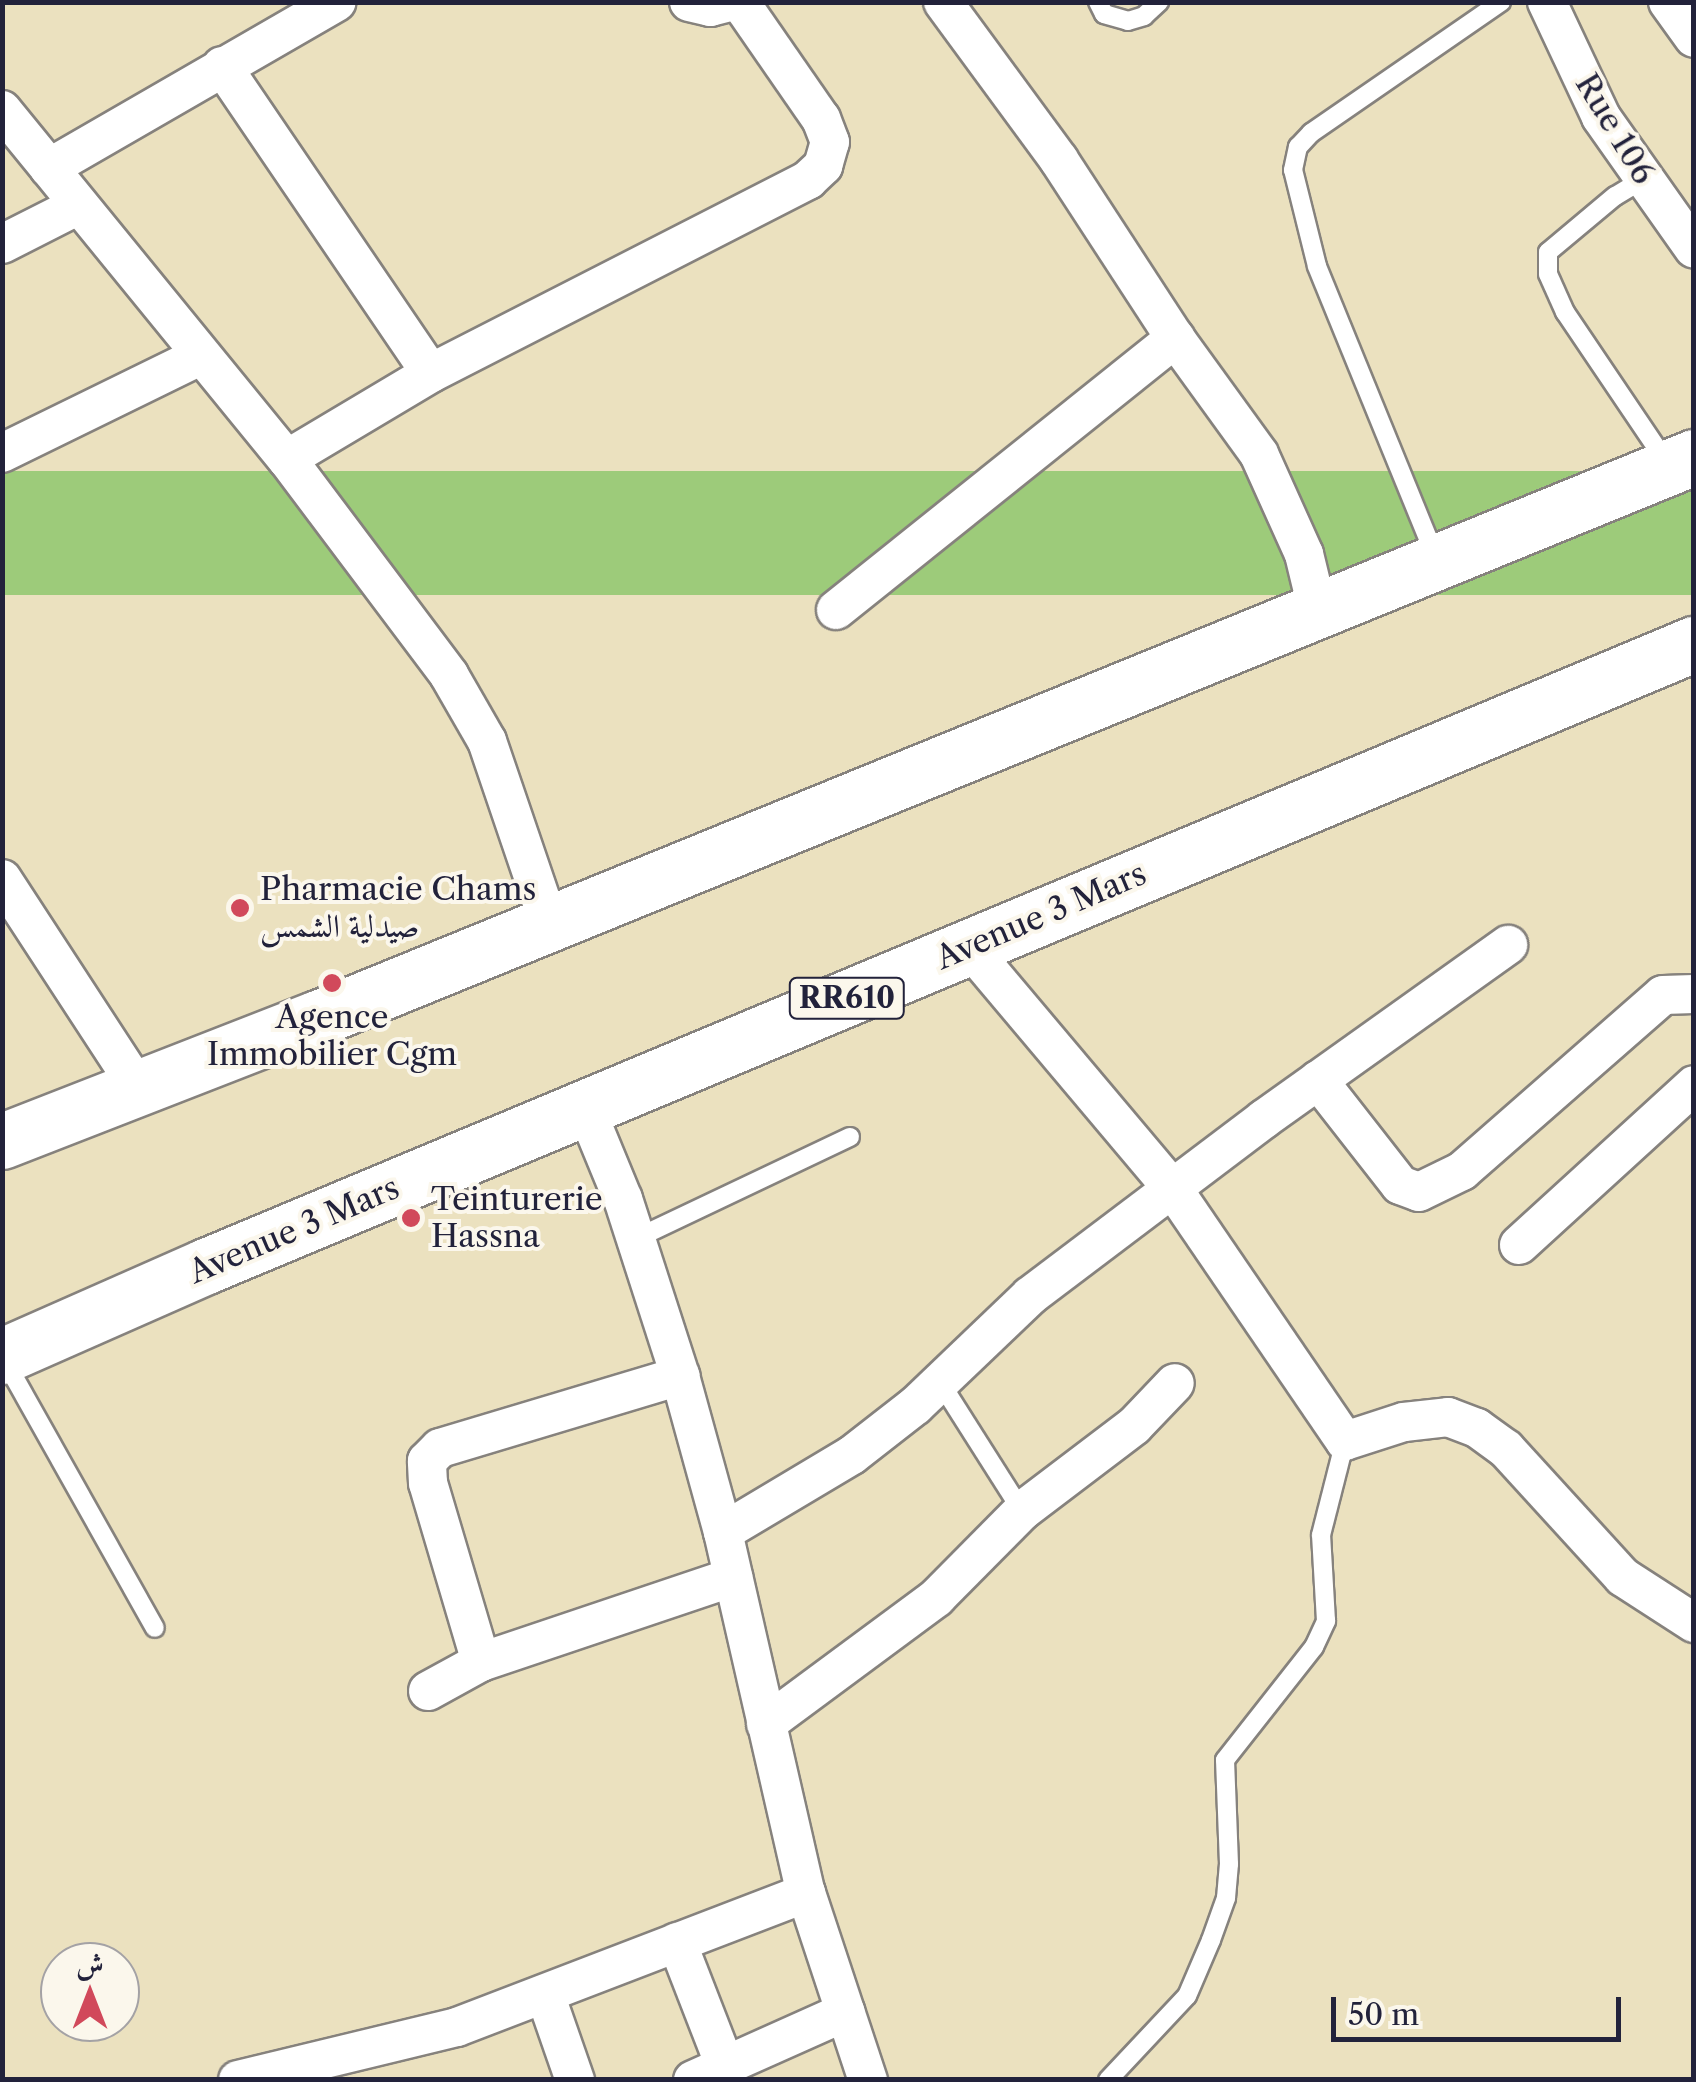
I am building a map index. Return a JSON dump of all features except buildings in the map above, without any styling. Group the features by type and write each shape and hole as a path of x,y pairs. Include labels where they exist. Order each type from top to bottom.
{"main road":[{"path":"2,1142 1681,462"},
{"name":"Avenue 3 Mars","path":"3,1356 585,1106 1694,644"}],"street":[{"path":"50,168 337,2"},
{"path":"689,2 710,6 730,2"},
{"path":"288,459 431,373 808,180 823,166 830,142 821,119 740,2"},
{"path":"943,2 1058,160 1268,471 1304,554 1318,612"},
{"path":"1668,2 1694,38"},
{"name":"Rue 106","path":"1551,4 1601,118 1694,248"},
{"path":"222,66 431,373"},
{"path":"2,110 288,459 449,675 488,740 549,923"},
{"path":"2,244 80,204"},
{"path":"836,610 1175,338"},
{"path":"2,454 200,356"},
{"path":"2,879 137,1086"},
{"path":"723,1532 852,1455 940,1382 1030,1296 1318,1080 1508,945"},
{"path":"968,947 1173,1188 1345,1441 1404,1422 1448,1418 1477,1428 1506,1449 1624,1577 1689,1617"},
{"path":"1318,1080 1400,1185 1419,1192 1462,1171 1663,995 1694,994"},
{"path":"1519,1245 1694,1086"},
{"path":"585,1106 635,1239 680,1376 723,1532 806,1893 868,2080"},
{"path":"480,1662 428,1483 428,1461 440,1448 680,1376"},
{"path":"766,1724 936,1598 1022,1511 1134,1426 1176,1383"},
{"path":"428,1690 480,1662 733,1577"},
{"path":"238,2080 457,2027 806,1893"},
{"path":"678,1942 709,2072 846,2012"},
{"path":"545,1994 574,2080"}],"lane":[{"path":"1098,2 1104,14 1128,21 1144,16 1159,2"},
{"path":"1438,563 1317,266 1293,170 1298,147 1311,134 1501,2"},
{"path":"1642,180 1615,196 1548,252 1548,274 1566,312 1681,462"},
{"path":"635,1239 850,1137"},
{"path":"3,1356 155,1628"},
{"path":"940,1382 1022,1511"},
{"path":"1108,2080 1187,1996 1211,1940 1226,1898 1229,1864 1226,1760 1314,1647 1326,1621 1321,1535 1345,1441"}],"green space":[{"path":"2,471 1693,471 1693,595 2,595"}],"place":[{"name":"Pharmacie Chams صيدلية الشمس","path":"240,908"},
{"name":"Agence Immobilier Cgm","path":"332,983"},
{"name":"Teinturerie Hassna","path":"411,1218"}]}
